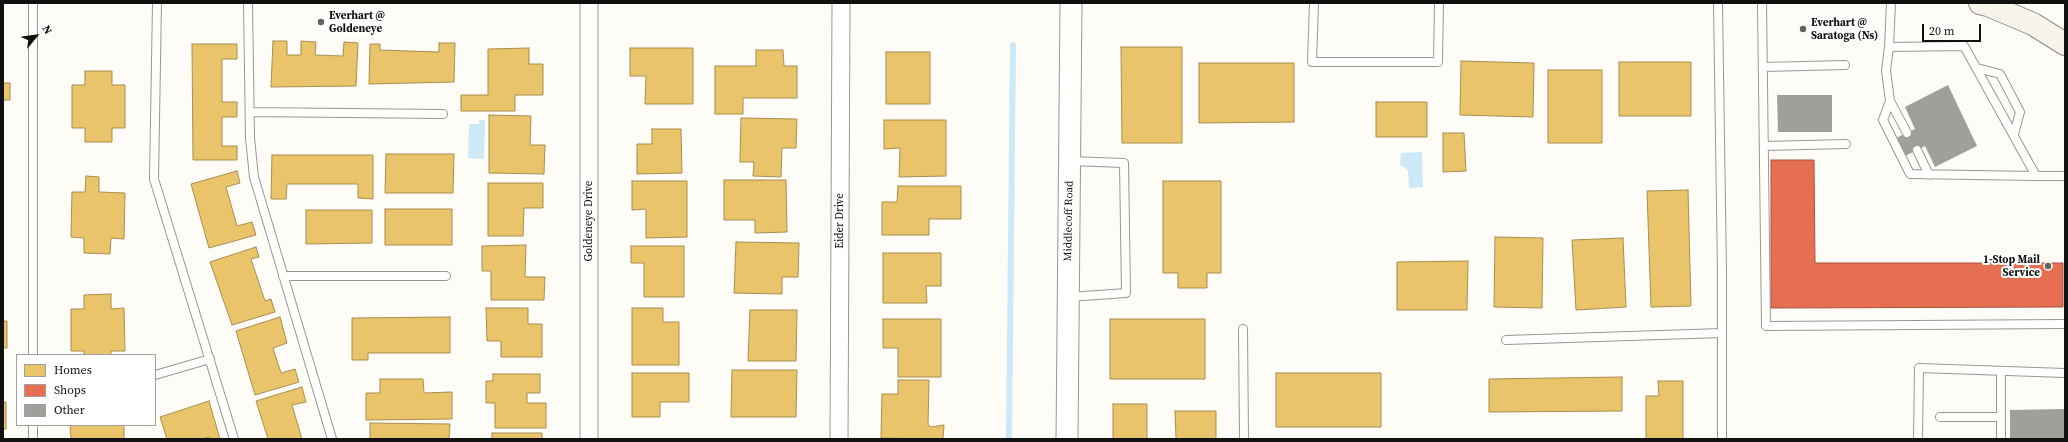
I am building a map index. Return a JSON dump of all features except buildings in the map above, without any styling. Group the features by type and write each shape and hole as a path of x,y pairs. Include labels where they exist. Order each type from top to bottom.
{"main road":[{"path":"1980,3 2033,24 2065,44"}],"street":[{"name":"Goldeneye Drive","path":"589,3 589,439"},
{"name":"Eider Drive","path":"839,439 841,3"},
{"name":"Middlecoff Road","path":"1067,439 1071,3"}],"lane":[{"path":"33,3 33,354"},
{"path":"157,3 154,179 234,439"},
{"path":"248,3 250,112 254,177 332,439"},
{"path":"1314,3 1312,62 1438,62 1438,3"},
{"path":"1718,3 1722,439"},
{"path":"1762,3 1766,326 2065,324"},
{"path":"1891,3 1889,47 1886,70 1890,101 1907,132"},
{"path":"1889,47 1964,46 2036,176"},
{"path":"1763,67 1845,65"},
{"path":"1977,68 2000,74 2020,112 2014,134"},
{"path":"1890,101 1883,120 1910,174 2065,176"},
{"path":"250,112 443,114"},
{"path":"1764,146 1846,144"},
{"path":"1917,150 1929,175"},
{"path":"1068,298 1126,293 1124,163 1070,162"},
{"path":"283,276 446,276"},
{"path":"1243,330 1244,439"},
{"path":"1506,340 1722,333"},
{"path":"156,375 210,359"},
{"path":"1918,439 1918,368 2065,374"},
{"path":"2001,371 2001,439"},
{"path":"1940,417 2001,416"},
{"path":"33,426 33,439"}],"water":[{"path":"479,120 485,120 484,159 468,158 469,124 479,124"},
{"path":"1422,152 1423,187 1409,188 1408,170 1400,165 1401,153"}],"waterway":[{"path":"1009,439 1013,45"}],"place":[{"name":"Everhart @ Goldeneye","path":"321,22"},
{"name":"Everhart @ Saratoga (Ns)","path":"1803,29"},
{"name":"1-Stop Mail Service","path":"2048,266"}]}
